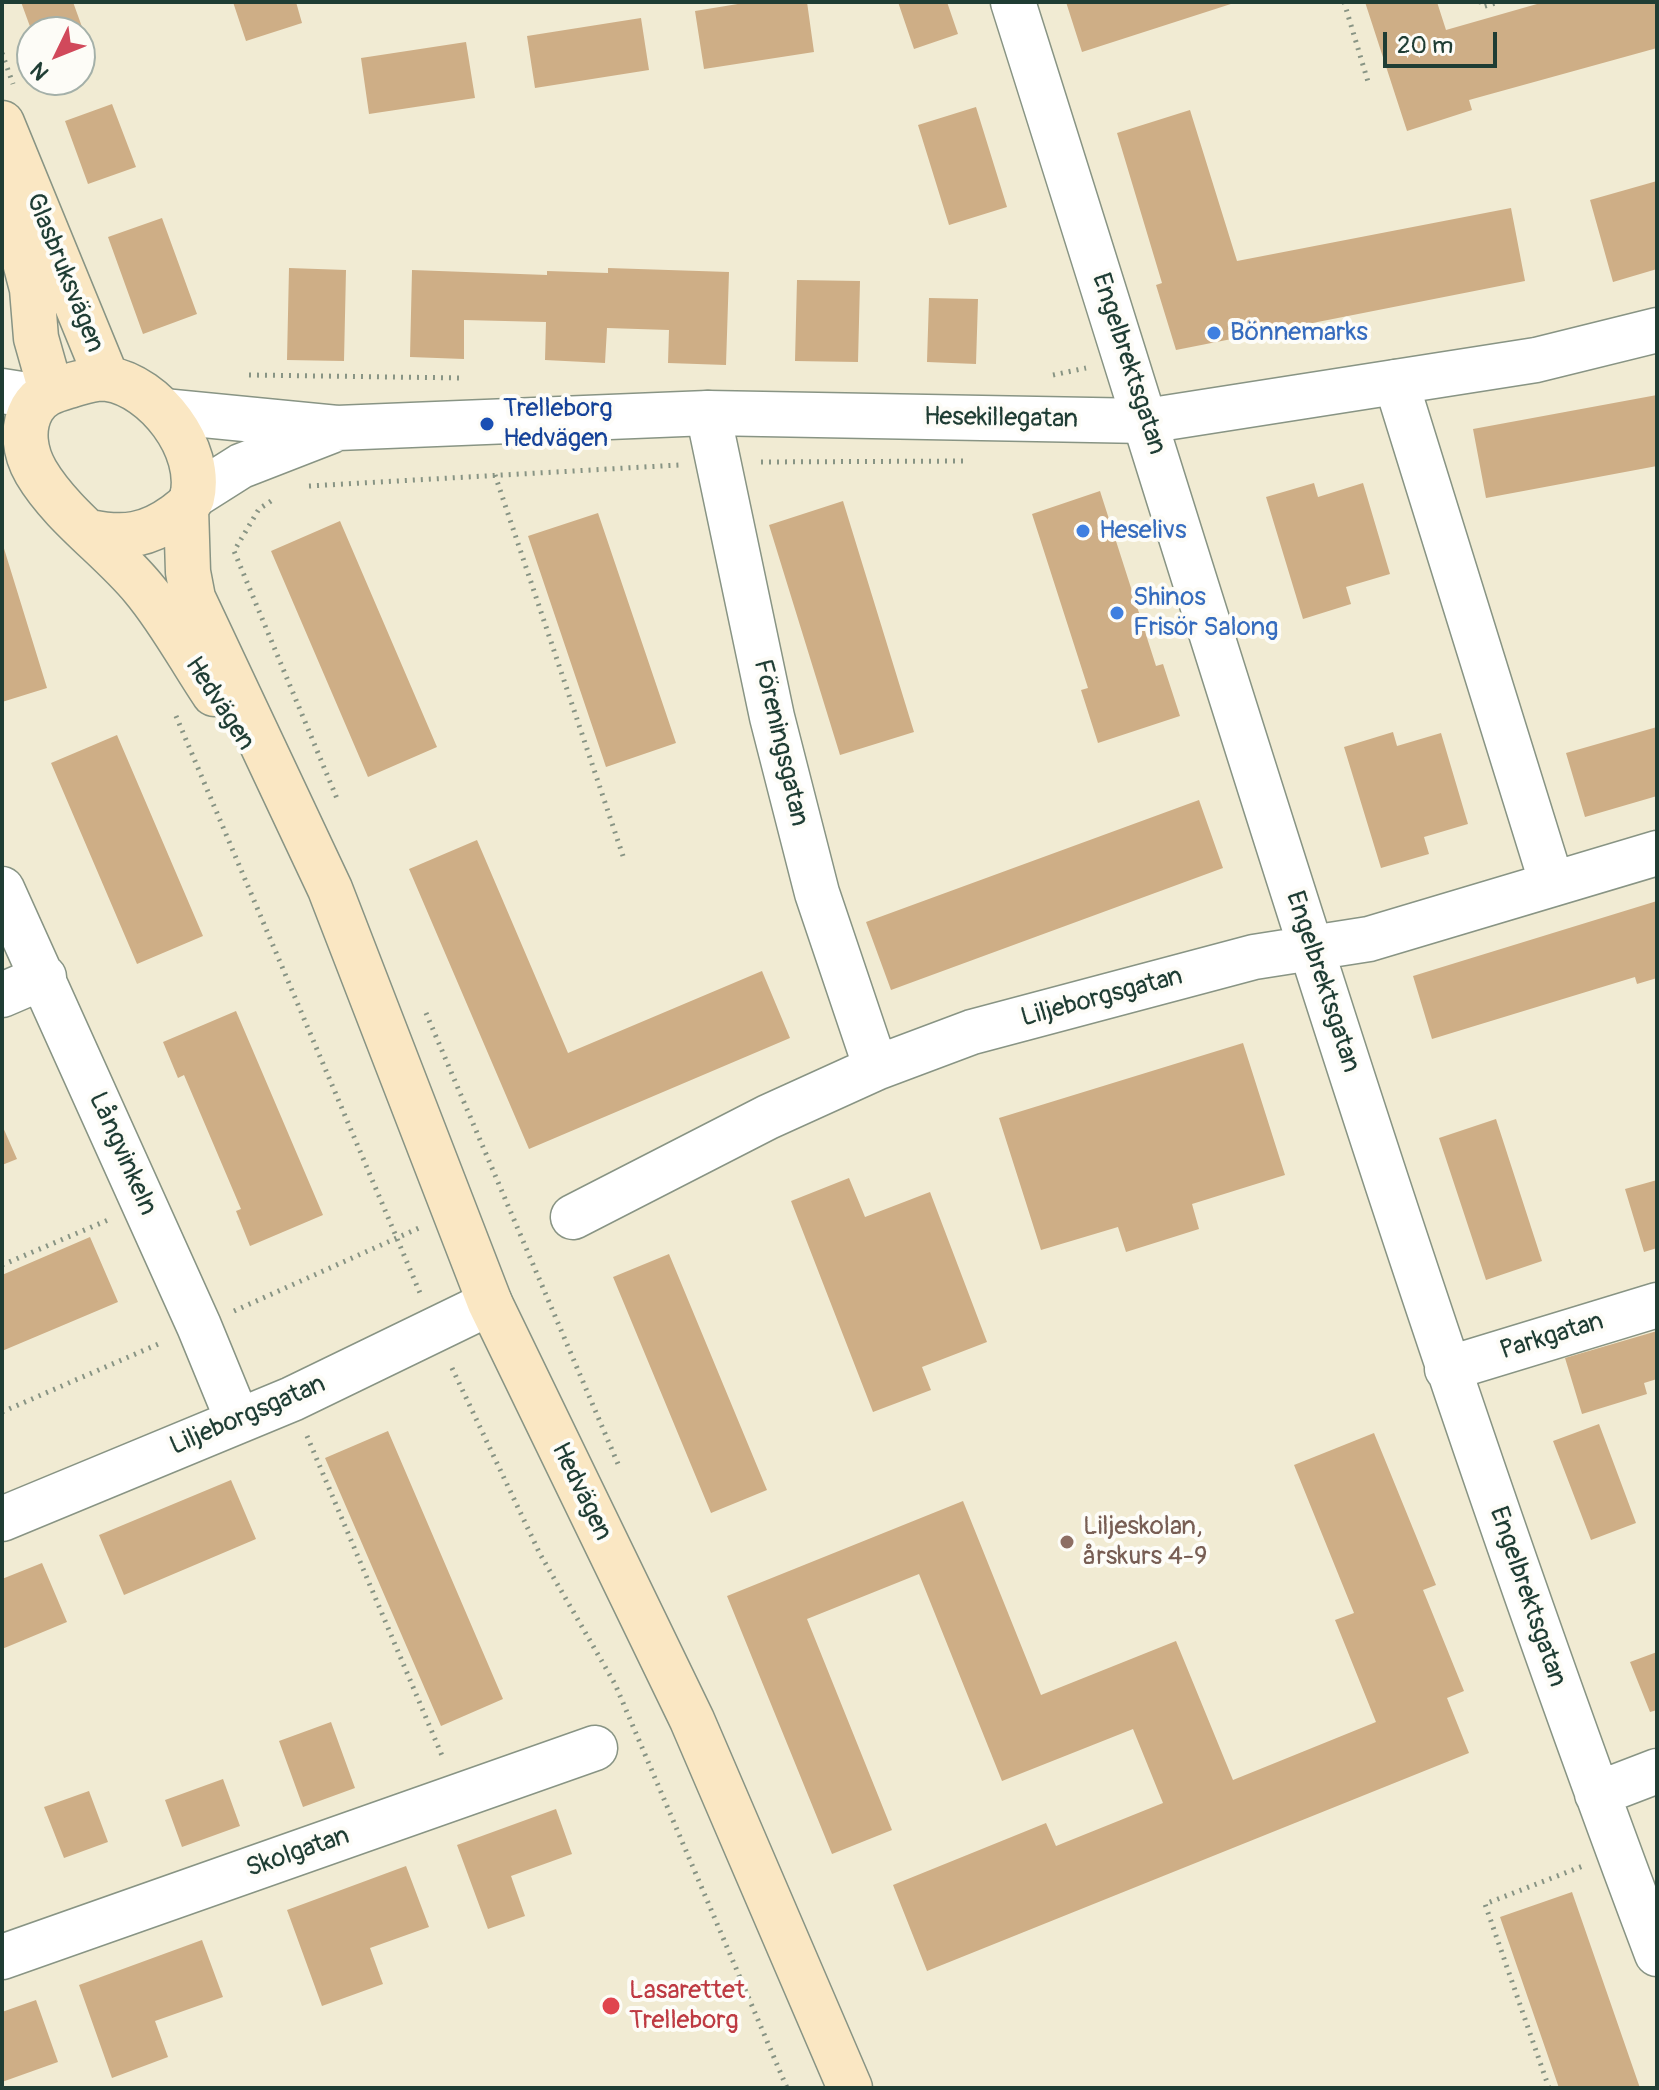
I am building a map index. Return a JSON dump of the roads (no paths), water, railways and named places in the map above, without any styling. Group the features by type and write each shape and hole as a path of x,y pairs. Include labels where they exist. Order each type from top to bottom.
{"main road":[{"name":"Glasbruksvägen","path":"10,110 107,379"},
{"name":"Glasbruksvägen","path":"2,176 32,289 36,338 31,393"},
{"path":"31,393 87,380 107,379"},
{"name":"Hedvägen","path":"107,379 130,386 163,411 186,451 192,470 188,572 193,598 330,889 490,1303 692,1720 850,2088"},
{"name":"Hedvägen","path":"31,393 32,409 24,434 15,448 144,589 243,739 330,889"},
{"path":"90,532 114,537 146,533 189,502"}],"street":[{"name":"Engelbrektsgatan","path":"1013,2 1447,1369 1597,1794 1657,1954"},
{"name":"Hesekillegatan","path":"163,411 337,428 708,413 1146,421 1536,360 1657,330"},
{"path":"1396,382 1552,884"},
{"name":"Föreningsgatan","path":"708,413 772,717 810,865 876,1068"},
{"name":"Hesekillegatan","path":"189,502 241,466 337,428"},
{"name":"Liljeborgsgatan","path":"573,1217 768,1117 876,1068 972,1032 1254,957 1369,939 1657,853"},
{"name":"Långvinkeln","path":"2,889 145,1204 238,1421"},
{"path":"2,995 44,977"},
{"name":"Liljeborgsgatan","path":"2,1519 292,1399 490,1303"},
{"name":"Parkgatan","path":"1447,1369 1657,1305"},
{"name":"Skolgatan","path":"2,1957 595,1748"},
{"path":"1597,1794 1657,1771"}],"place":[{"name":"Bönnemarks","path":"1214,333"},
{"name":"Trelleborg Hedvägen","path":"487,424"},
{"name":"Heselivs","path":"1083,531"},
{"name":"Shinos Frisör Salong","path":"1117,613"},
{"name":"Liljeskolan, årskurs 4-9","path":"1067,1542"},
{"name":"Lasarettet Trelleborg","path":"611,2006"}]}
